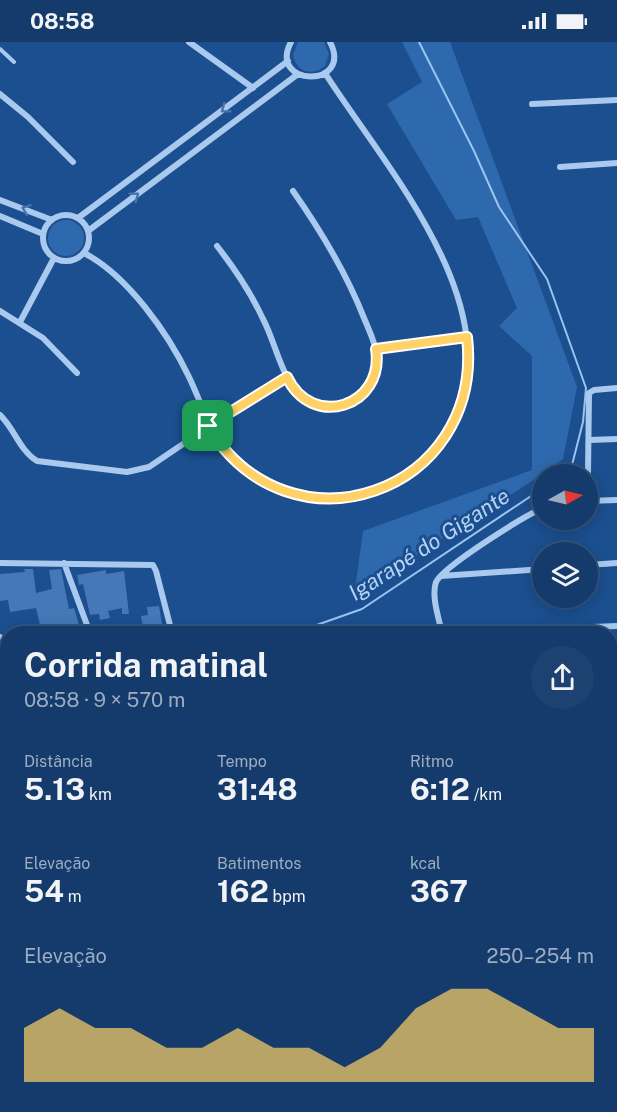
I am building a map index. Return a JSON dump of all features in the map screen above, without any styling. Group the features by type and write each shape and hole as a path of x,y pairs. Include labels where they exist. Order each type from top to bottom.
{"street":[{"path":"189,42 253,88"},
{"path":"291,42 288,61 298,74 315,78 325,73 333,59 331,42"},
{"path":"78,218 288,61"},
{"path":"84,253 121,282 159,326 188,374 208,426 222,447 241,466 275,488 300,496 327,499 353,497 379,490 403,478 434,452 450,430 465,392 468,365 467,337 455,294 427,227 402,185 325,73"},
{"path":"88,231 298,74"},
{"path":"0,93 74,162"},
{"path":"532,104 617,100"},
{"path":"560,167 617,163"},
{"path":"217,246 254,300 287,377 298,394 310,402 330,407 345,405 359,398 373,380 377,365 376,349 358,302 339,264 293,191"},
{"path":"0,200 52,220 68,215 78,218 88,231 88,243 84,253 70,261 54,258 45,248 43,234 52,220"},
{"path":"0,216 43,234"},
{"path":"20,322 54,258"},
{"path":"0,311 20,322 56,349 77,373"},
{"path":"376,349 467,337"},
{"path":"0,415 11,427 26,452 37,461 127,472 149,467 208,426 287,377"},
{"path":"589,464 589,393 594,390 617,388"},
{"path":"590,440 617,439"},
{"path":"598,501 617,500"},
{"path":"441,626 435,588 441,576 465,556 532,515"},
{"path":"0,563 153,565 170,626"},
{"path":"64,563 87,626"},
{"path":"598,564 617,563"},
{"path":"441,576 532,570"}],"lane":[{"path":"0,49 14,62"}],"shaded area":[{"path":"298,42 324,42 329,54 325,66 310,72 301,69 293,55"},
{"path":"402,42 450,42 577,387 563,459 556,464 532,464 532,356 499,326 517,308 478,217 456,220 387,104 422,82"},
{"path":"66,220 79,225 84,238 79,251 66,256 53,251 48,238 53,225"},
{"path":"532,470 532,481 354,596 363,531"}],"building":[{"path":"24,569 33,569 36,593 52,589 49,570 61,569 69,609 74,608 79,625 37,626 40,625 36,608 10,612 8,600 0,601 0,574 25,572"},
{"path":"106,570 106,574 124,571 129,614 122,614 122,608 108,611 110,618 100,620 99,614 90,615 83,584 79,585 77,575"},
{"path":"159,606 162,624 143,626 141,616 148,615 147,607"}],"waterway":[{"name":"Igarapé do Gigante","path":"419,42 474,151 499,207 547,279 586,388 583,422 572,464"},
{"name":"Igarapé do Gigante","path":"314,626 362,609 532,495"}],"route":[{"path":"467,337 468,365 465,392 450,430 434,452 414,471 379,490 353,497 327,499 300,496 275,488 252,475 231,457 208,426 279,379 287,377 298,394 310,402 330,407 345,405 359,398 373,380 377,365 376,349 467,337"}]}
